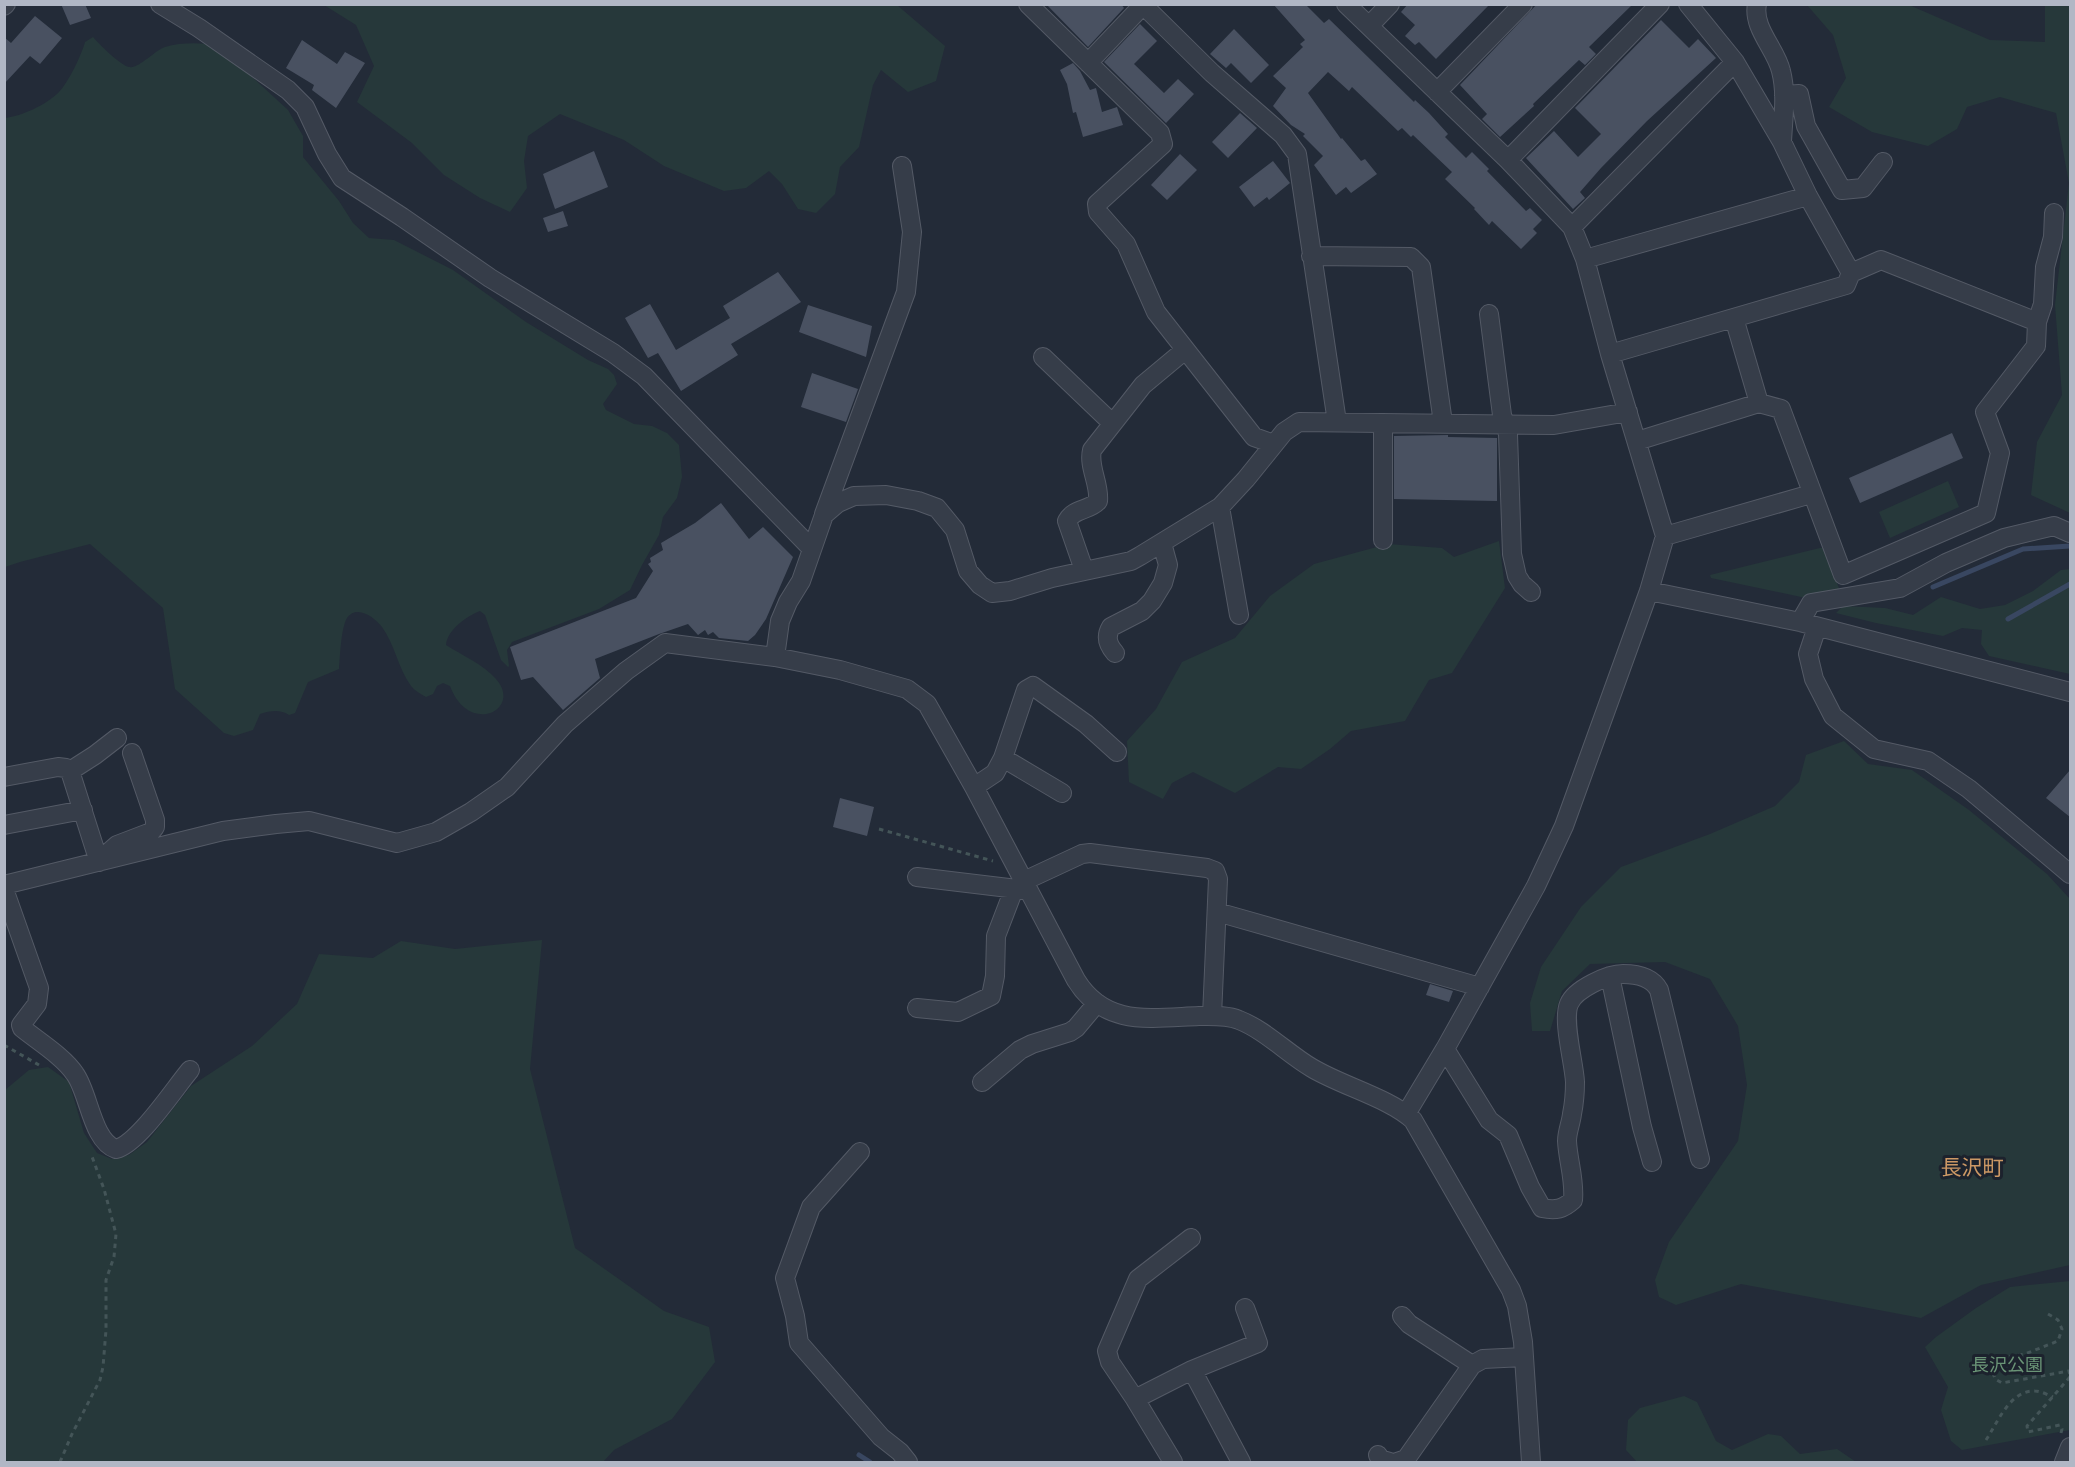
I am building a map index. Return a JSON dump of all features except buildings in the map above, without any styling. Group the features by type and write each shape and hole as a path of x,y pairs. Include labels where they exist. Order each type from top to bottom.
{"street":[{"path":"160,4 199,28 288,90 305,107 327,154 342,178 490,278 613,353 644,376 812,549"},
{"path":"1028,4 1160,133 1163,144 1097,204 1098,212 1126,244 1156,312 1254,436 1274,444"},
{"path":"1346,4 1508,160 1572,227 1585,259 1610,354 1665,536 1649,591 1564,826 1536,886 1406,1114"},
{"path":"1369,26 1390,4"},
{"path":"1437,92 1523,4"},
{"path":"1508,160 1660,4"},
{"path":"1688,4 1735,62 1782,142 1851,273"},
{"path":"1088,63 1142,5 1212,73 1283,135 1297,154 1337,422"},
{"path":"1754,7 1760,26 1781,69 1784,95 1782,142"},
{"path":"1572,227 1735,62"},
{"path":"1784,95 1798,94 1806,126 1842,190 1863,188 1883,162"},
{"path":"775,657 780,621 801,581 906,292 912,232 903,166"},
{"path":"1585,259 1808,195"},
{"path":"1637,441 1759,404 1781,409 1843,575 1986,513 2000,453 1984,412 2036,346 2037,321 2043,304 2045,267 2053,237 2054,213"},
{"path":"1311,256 1411,257 1421,267 1443,423"},
{"path":"1610,354 1846,285 1851,273 1881,260 2037,321"},
{"path":"1489,314 1504,424 1508,434 1512,554 1517,576 1531,592"},
{"path":"1734,318 1759,404"},
{"path":"1084,570 1067,520 1074,512 1094,505 1098,501 1091,455 1095,446 1143,385 1185,350"},
{"path":"1043,357 1112,423"},
{"path":"824,514 838,503 854,496 886,495 918,501 937,508 955,530 968,571 980,585 992,593 1010,591 1084,570 1131,561 1162,543 1220,507 1288,428 1299,422 1554,425 1628,412"},
{"path":"1383,424 1383,540"},
{"path":"1665,536 1811,494"},
{"path":"1220,507 1239,615"},
{"path":"2070,532 2054,526 2004,538 1946,563 1900,588 1811,603 1808,625 1808,654 1814,679 1833,716 1874,748 1928,761 1969,789 2070,874"},
{"path":"1150,620 1162,607 1171,580 1162,543"},
{"path":"1115,653 1108,642 1108,631 1111,627 1142,611 1152,601 1163,583 1168,565"},
{"path":"1649,591 1808,625 2070,692"},
{"path":"190,1070 127,1145 116,1149 109,1147 102,1139 80,1081 74,1072 22,1028 21,1025 37,1004 39,988 4,887 224,831 276,824 309,821 397,843 436,832 471,812 507,787 565,724 626,671 665,643 775,657 840,670 907,689 927,704 974,788 1021,882 1084,993 1097,1004 1122,1016 1132,1018 1212,1016 1239,1020 1311,1068 1406,1114 1420,1130 1517,1306 1524,1357 1531,1462"},
{"path":"974,788 995,773 1003,758 1026,690 1033,686 1086,724 1117,752"},
{"path":"70,771 117,738"},
{"path":"99,862 117,845 151,831 155,827 155,820 132,753"},
{"path":"1003,758 1062,793"},
{"path":"4,777 58,767 70,771"},
{"path":"70,771 99,862"},
{"path":"4,825 83,810"},
{"path":"917,877 1021,882 1082,854 1090,853 1211,869 1215,871 1218,879 1212,1016"},
{"path":"917,1008 958,1012 991,996 995,976 996,936 1021,882"},
{"path":"1217,912 1480,987"},
{"path":"1445,1049 1490,1120 1508,1135 1530,1187 1542,1208 1554,1211 1565,1207 1573,1200 1574,1187 1568,1161 1567,1137 1573,1111 1575,1081 1567,1022 1569,1004 1578,993 1610,976 1640,975 1655,982 1659,990 1700,1159"},
{"path":"1610,976 1642,1127 1652,1162"},
{"path":"981,1082 1020,1050 1076,1028 1097,1004"},
{"path":"860,1152 811,1207 785,1278 799,1343 881,1437 900,1452 908,1462"},
{"path":"1173,1462 1110,1362 1107,1351 1138,1279 1191,1238"},
{"path":"1135,1399 1192,1370 1258,1343 1245,1308"},
{"path":"1402,1316 1409,1324 1472,1365"},
{"path":"1397,1462 1406,1459 1472,1365 1483,1359 1524,1357"},
{"path":"1192,1370 1242,1462"},
{"path":"2064,1462 2065,1444"}],"path":[{"path":"879,829 1021,882"},
{"path":"4,1045 47,1071"},
{"path":"60,1462 100,1380 106,1330 106,1280 116,1244 116,1234 104,1189 88,1149"},
{"path":"2048,1314 2058,1320 2062,1329 2058,1341 2025,1354 1994,1359 1990,1363 1995,1379 2001,1383 2069,1371 2070,1376 2027,1426 2028,1432 2060,1425 2065,1444"},
{"path":"1986,1440 2013,1398 2020,1393 2036,1391 2053,1397"}],"green space":[{"path":"324,5 897,5 945,46 936,81 908,92 881,70 873,85 859,147 840,167 835,194 816,213 798,209 782,184 769,171 746,188 724,191 664,166 624,140 560,114 528,136 524,161 527,188 510,212 480,198 444,175 412,143 357,102 374,66 356,25"},
{"path":"1807,5 1909,5 1990,40 2045,42 2045,5 2070,5 2070,513 2031,495 2037,442 2062,395 2055,305 2069,183 2056,113 2000,97 1967,107 1957,129 1928,146 1872,132 1829,107 1846,78 1833,35"},
{"path":"93,37 115,58 129,67 137,65 165,47 191,43 217,45 288,110 303,136 303,157 339,201 353,223 369,238 394,240 453,270 526,322 588,360 608,369 614,375 617,384 603,404 606,410 634,424 652,426 667,433 679,445 682,477 677,498 663,517 659,535 630,590 599,609 512,642 507,650 508,667 501,660 485,615 480,611 469,616 450,634 446,645 485,669 496,679 503,690 503,700 498,708 490,713 480,714 469,711 459,702 450,686 443,683 437,686 433,694 426,697 416,691 407,679 382,627 366,614 356,612 347,618 343,628 339,669 308,682 295,713 289,715 271,711 260,714 253,730 234,736 224,733 175,689 163,608 90,544 5,567 5,118 34,109 59,92 74,68 85,42"},
{"path":"1948,481 1959,507 1890,538 1879,512"},
{"path":"1499,541 1505,588 1452,673 1429,680 1405,721 1351,731 1301,769 1278,767 1235,793 1193,772 1172,783 1163,799 1129,782 1127,741 1156,709 1182,662 1235,638 1270,596 1314,564 1388,544 1442,548 1454,557"},
{"path":"1824,547 1840,591 1806,598 1711,578 1710,575"},
{"path":"2070,569 2070,674 1989,656 1981,644 1982,630 1962,628 1943,636 1836,613 1843,606 1885,608 1913,615 1941,597 1980,609 2005,605 2033,591 2061,570"},
{"path":"1844,741 1868,764 1912,770 1969,810 2047,874 2070,899 2070,1265 1981,1285 1921,1318 1741,1284 1676,1305 1659,1297 1655,1280 1669,1242 1738,1141 1747,1085 1738,1026 1710,979 1665,962 1590,964 1562,991 1550,1031 1532,1031 1530,1003 1541,967 1581,907 1621,867 1710,834 1775,806 1799,782 1806,755"},
{"path":"542,940 530,1069 575,1248 664,1311 709,1327 715,1362 672,1419 614,1450 603,1462 5,1462 5,1090 29,1070 48,1067 69,1082 84,1133 97,1153 112,1159 129,1155 147,1142 191,1086 252,1046 297,1004 319,954 373,958 401,941 455,949"},
{"name":"長沢公園","path":"2070,1281 2070,1430 1962,1450 1951,1441 1941,1410 1948,1387 1925,1347 1976,1308 2010,1287"},
{"path":"1684,1396 1697,1402 1716,1441 1732,1450 1768,1434 1781,1436 1800,1454 1837,1449 1856,1462 1637,1462 1626,1450 1628,1420 1640,1408"}],"waterway":[{"path":"1933,587 2023,549 2070,546"},
{"path":"2008,619 2070,584"},
{"path":"859,1455 870,1462"}],"district":[{"name":"長沢町","path":"1972,1168"}]}
